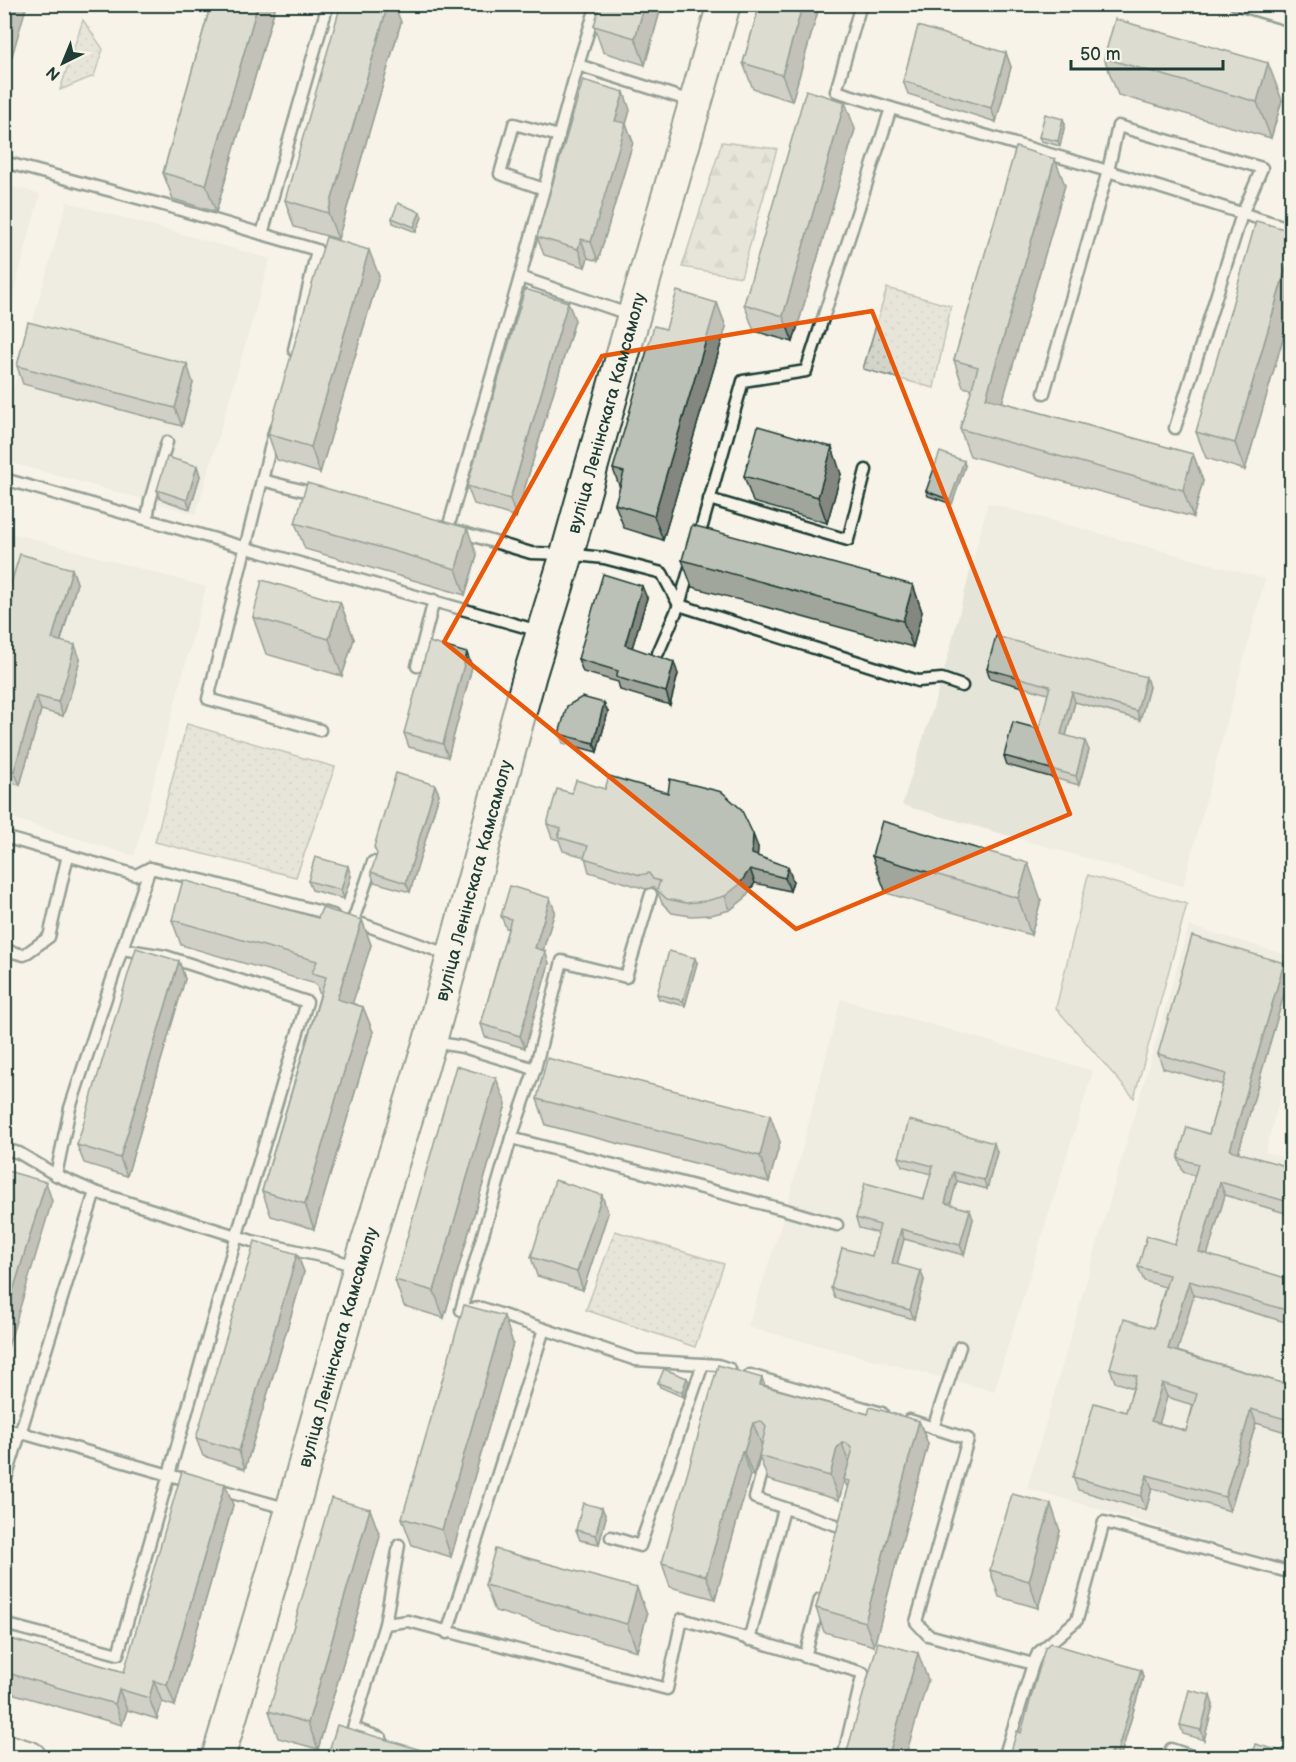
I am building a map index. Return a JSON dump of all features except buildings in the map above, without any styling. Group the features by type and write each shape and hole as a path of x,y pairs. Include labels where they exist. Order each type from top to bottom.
{"main road":[{"name":"вуліца Ленінскага Камсамолу","path":"218,1758 292,1510 360,1268 430,1041 542,632 567,554 724,4"},
{"path":"4,1750 30,1758"}],"lane":[{"path":"262,234 328,4"},
{"path":"448,528 597,4"},
{"path":"861,4 836,91 1108,171 1292,229"},
{"path":"1234,4 1292,21"},
{"path":"578,65 697,103"},
{"path":"658,653 679,605 743,381 806,371 891,108"},
{"path":"544,189 500,174 514,124 559,136"},
{"path":"1044,393 1108,171 1118,126 1262,168 1242,213 1175,428"},
{"path":"4,162 317,250 290,365"},
{"path":"520,277 634,316"},
{"path":"276,423 208,699 320,730"},
{"path":"147,519 167,442"},
{"path":"710,499 848,540 866,470"},
{"path":"4,479 542,632"},
{"path":"262,480 332,498"},
{"path":"436,525 531,553 604,558 662,573 679,605 918,681 942,679 962,686"},
{"path":"417,666 434,600"},
{"path":"4,837 136,875 150,868 206,880 353,921 452,957"},
{"path":"4,950 24,955 49,937 68,855"},
{"path":"353,921 373,862"},
{"path":"56,1175 70,1108 150,868"},
{"path":"651,894 626,977 562,961 535,1069 511,1138 460,1310 482,1308 636,1360 718,1365 888,1414"},
{"path":"4,1624 118,1654 237,1235 307,1002 165,956 122,949"},
{"path":"430,1041 463,1047 535,1069"},
{"path":"511,1138 786,1210 837,1226"},
{"path":"4,1149 19,1153 56,1175 95,1192 252,1241 330,1258 360,1268"},
{"path":"4,1485 95,1192"},
{"path":"447,1633 544,1329"},
{"path":"933,1428 960,1347"},
{"path":"611,1537 640,1546 703,1364"},
{"path":"899,1418 968,1439 916,1622 928,1635 1033,1664"},
{"path":"4,1428 292,1510"},
{"path":"767,1452 755,1498 839,1526"},
{"path":"749,1640 784,1509"},
{"path":"1004,1758 1038,1653 1077,1620 1104,1522 1292,1573"},
{"path":"393,1742 353,1728 385,1624 399,1545"},
{"path":"805,1657 822,1591"},
{"path":"385,1624 408,1621 667,1689 682,1619 863,1673 843,1758"},
{"path":"1171,1749 1198,1758"}],"highlighted area":[{"path":"872,311 1070,814 796,929 444,642 602,356"}],"shaded area":[{"path":"4,185 40,194 5,325"},
{"path":"67,202 270,259 196,514 5,461 4,421"},
{"path":"988,503 1265,579 1183,886 902,805 942,679"},
{"path":"4,531 206,587 134,856 5,816"},
{"path":"1189,926 1291,956 1291,1059 1265,1152 1291,1160 1291,1565 1027,1488"},
{"path":"841,999 1093,1071 994,1391 748,1327 786,1210"}],"green space":[{"path":"83,20 103,49 94,76 60,90"},
{"path":"722,142 777,149 741,277 682,267"},
{"path":"887,288 951,306 934,388 863,369"},
{"path":"187,724 335,767 296,877 155,842"},
{"path":"1088,875 1187,904 1134,1098 1056,1008"},
{"path":"615,1231 724,1264 695,1347 586,1310"}]}
